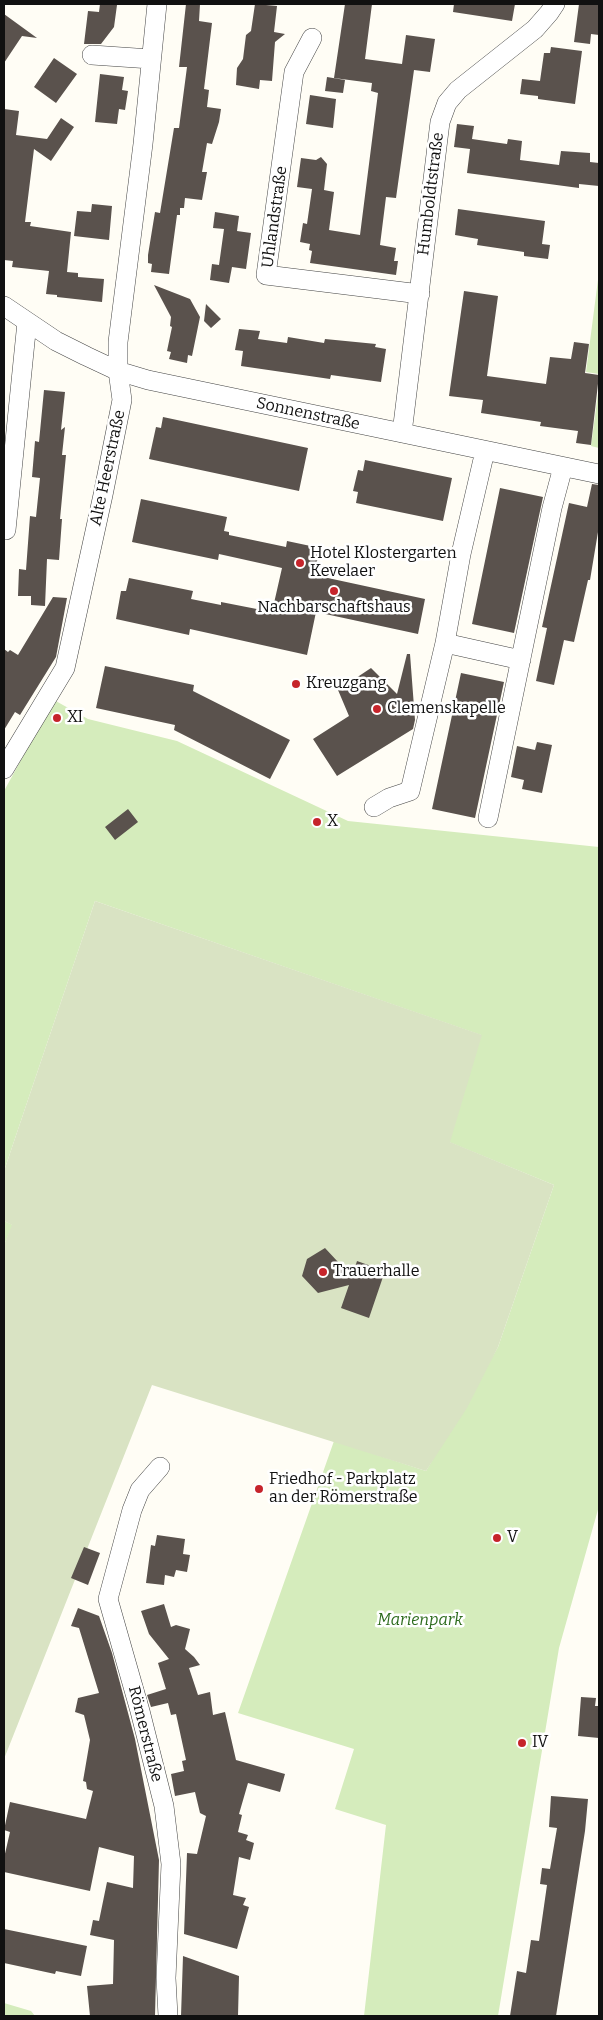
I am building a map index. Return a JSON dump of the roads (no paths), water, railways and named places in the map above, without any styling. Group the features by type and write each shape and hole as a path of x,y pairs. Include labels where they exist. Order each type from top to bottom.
{"street":[{"name":"Alte Heerstraße","path":"4,769 65,668 122,400 118,371 118,342 143,144 157,4"},
{"name":"Humboldtstraße","path":"402,433 440,122 447,103 458,90 535,29 550,13 555,4"},
{"name":"Uhlandstraße","path":"312,38 294,72 266,275 420,294"},
{"path":"92,56 151,59"},
{"name":"Sonnenstraße","path":"4,306 27,322 86,356 118,371 174,386 599,474"},
{"path":"6,530 27,322"},
{"path":"374,807 389,798 410,791 445,643 461,554 485,450"},
{"path":"488,818 552,508 563,467"},
{"path":"445,643 521,660"},
{"name":"Römerstraße","path":"160,1467 140,1490 132,1510 108,1599 140,1711 164,1806 171,1864 166,1978 168,2016"}],"place":[{"name":"Hotel Klostergarten Kevelaer","path":"300,563"},
{"name":"Nachbarschaftshaus","path":"334,591"},
{"name":"Kreuzgang","path":"296,684"},
{"name":"Clemenskapelle","path":"377,709"},
{"name":"XI","path":"57,718"},
{"name":"X","path":"317,822"},
{"name":"Trauerhalle","path":"323,1272"},
{"name":"Friedhof - Parkplatz an der Römerstraße","path":"259,1489"},
{"name":"V","path":"497,1538"},
{"name":"IV","path":"522,1743"}],"park label":[{"name":"Marienpark","path":"420,1621"}]}
